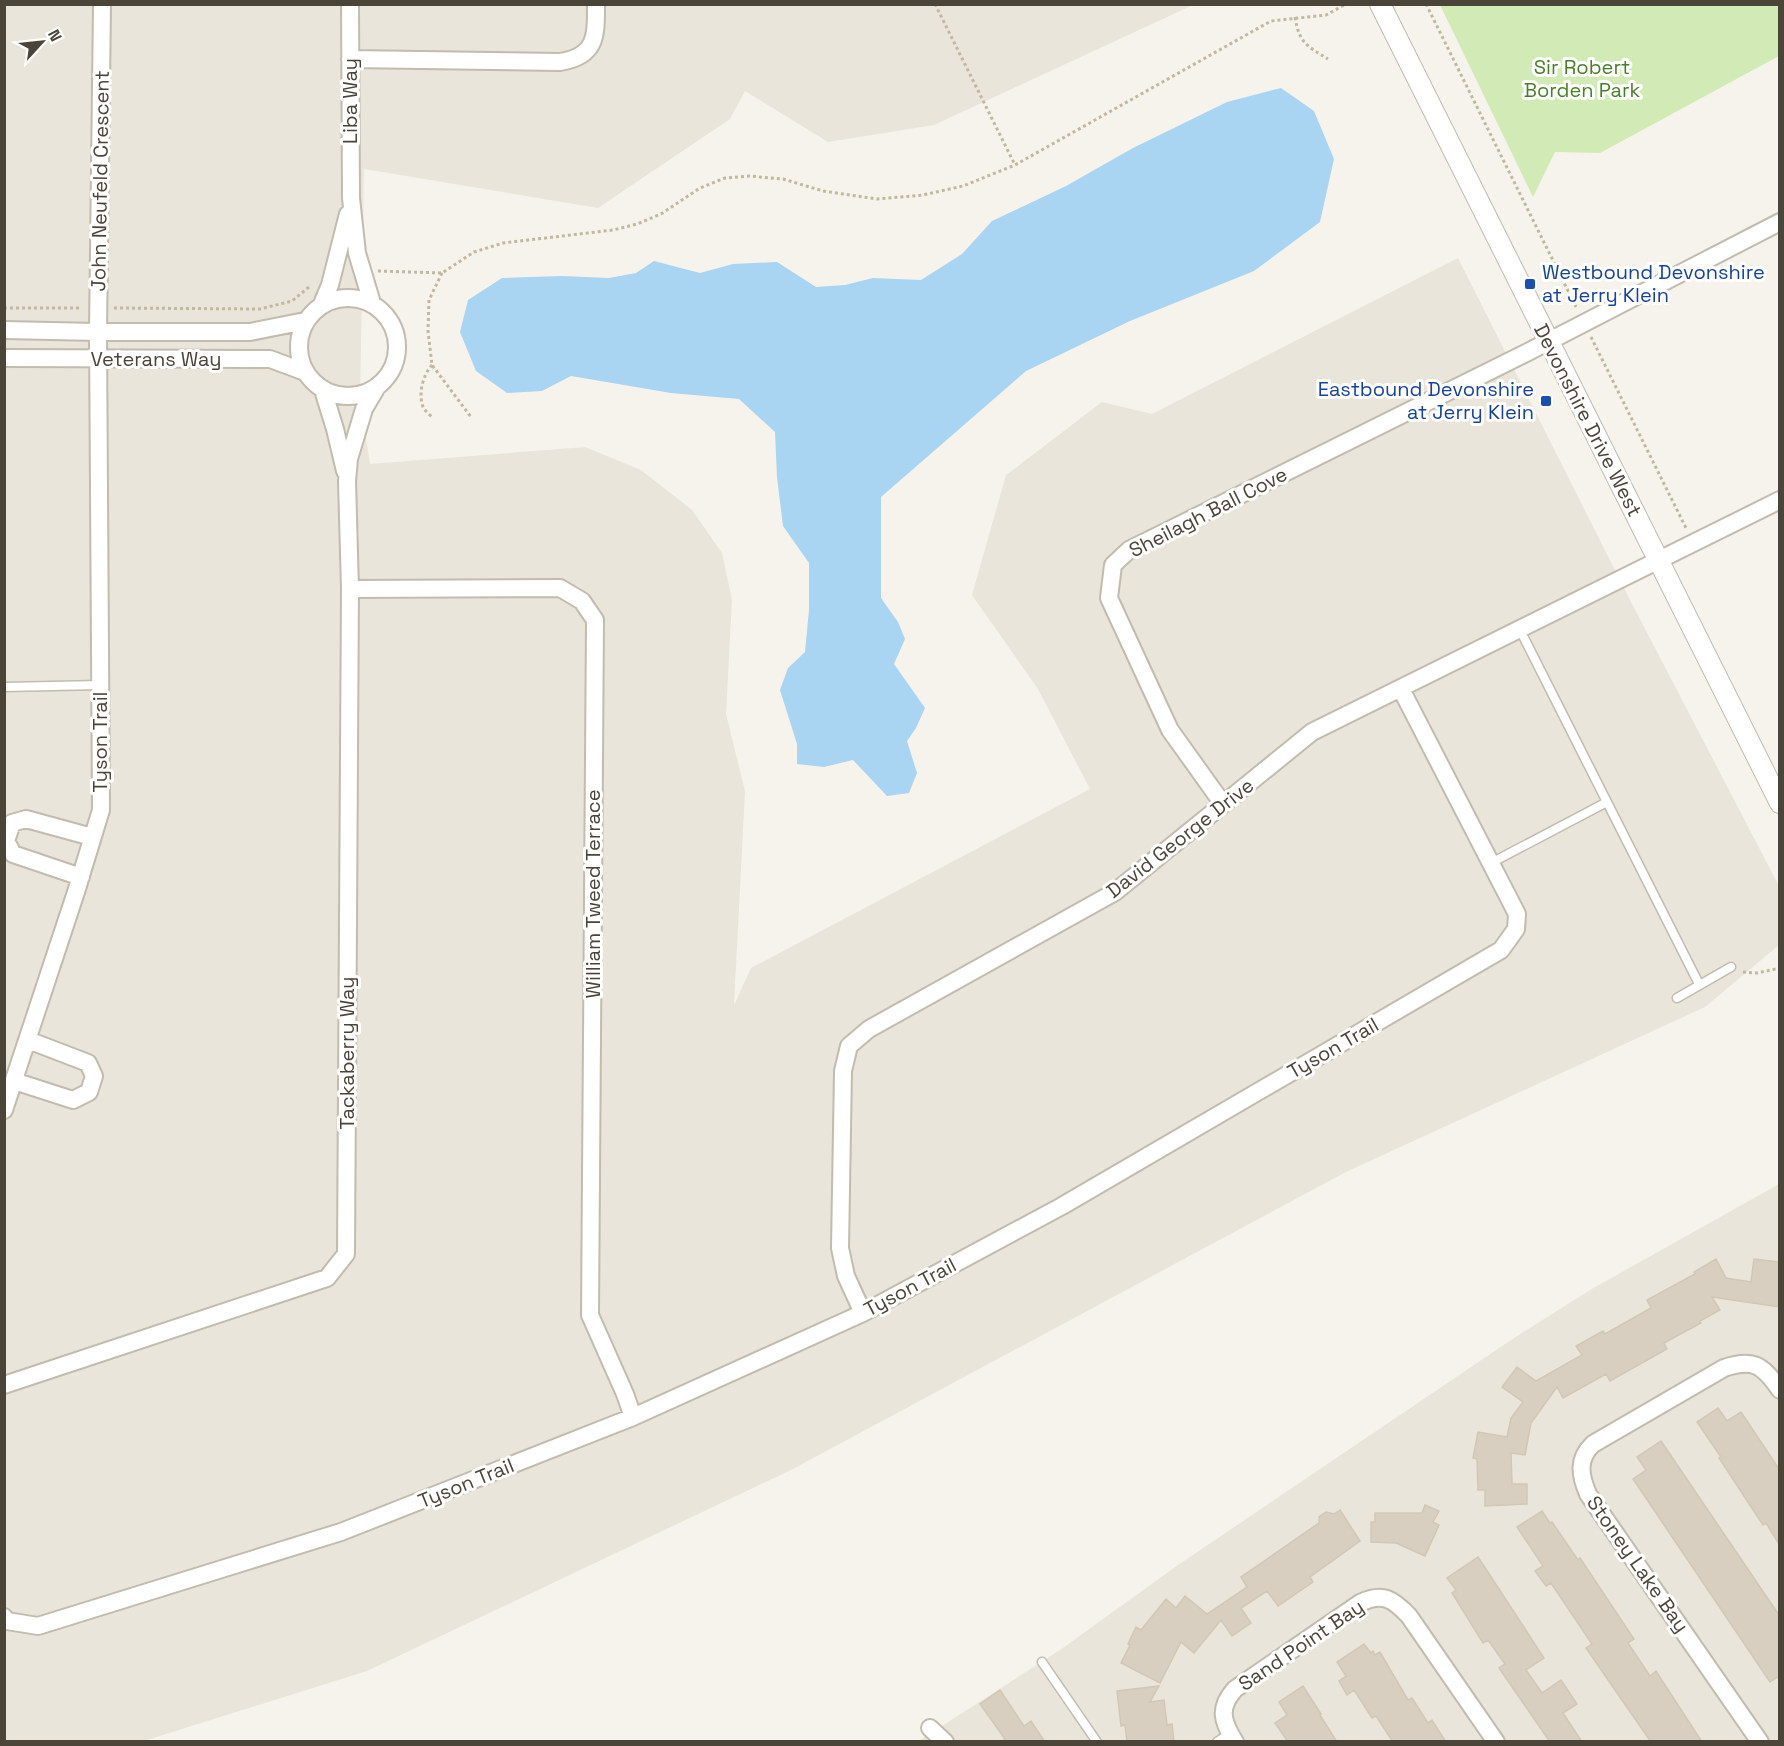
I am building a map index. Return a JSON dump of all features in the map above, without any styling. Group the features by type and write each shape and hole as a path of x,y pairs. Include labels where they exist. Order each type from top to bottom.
{"street":[{"name":"John Neufeld Crescent","path":"98,358 102,4"},
{"name":"Liba Way","path":"350,4 351,198 357,253 372,303"},
{"path":"350,59 560,62 571,60 587,50 593,41 596,34 596,4"},
{"name":"Devonshire Drive West","path":"1380,4 1779,803"},
{"name":"Liba Way","path":"322,304 330,285 351,198"},
{"name":"Sheilagh Ball Cove","path":"1224,804 1170,730 1160,710 1109,598 1113,565 1129,550 1547,342 1779,222"},
{"path":"346,297 372,303 390,320 398,344 393,368 377,387 364,409 349,459 347,481 323,390 305,372 298,347 305,321 322,304 346,297"},
{"name":"Veterans Way","path":"4,330 250,332 305,321"},
{"name":"Veterans Way","path":"4,358 270,359 305,372"},
{"name":"Tyson Trail","path":"4,1110 101,810 98,358"},
{"path":"323,390 351,396 377,387"},
{"name":"Tackaberry Way","path":"4,1385 327,1278 346,1254 350,589 347,481"},
{"name":"David George Drive","path":"863,1313 846,1276 840,1248 843,1071 849,1046 869,1029 1115,892 1312,732 1779,500"},
{"name":"William Tweed Terrace","path":"350,589 560,588 582,601 595,620 590,1315 633,1417"},
{"name":"Tyson Trail","path":"4,1617 7,1621 38,1626 341,1532 633,1417 863,1313 1062,1206 1501,950 1516,929 1517,914 1401,689"},
{"path":"81,877 13,854 6,841 12,823 26,819 92,837"},
{"path":"14,1081 73,1100 89,1092 94,1076 88,1064 28,1040"},
{"name":"Stoney Lake Bay","path":"1760,1742 1588,1494 1581,1472 1585,1451 1593,1444 1724,1368 1746,1362 1776,1379"},
{"name":"Sand Point Bay","path":"1227,1739 1224,1708 1227,1699 1235,1689 1360,1603 1369,1598 1381,1597 1395,1601 1409,1616 1496,1742"},
{"path":"932,1742 930,1728 945,1742"}],"lane":[{"path":"1520,630 1699,984"},
{"path":"4,687 100,685"},
{"path":"1491,863 1607,802"},
{"path":"1677,998 1731,967"},
{"path":"1042,1662 1097,1742"}],"path":[{"path":"935,4 1015,165"},
{"path":"471,417 432,365 428,330 429,300 442,273 474,252 503,243 613,230 637,224 661,213 700,188 725,178 749,176 783,179 823,191 877,199 923,195 963,186 1015,165 1271,21 1326,15 1346,4"},
{"path":"1426,4 1693,543"},
{"path":"1295,17 1297,31 1305,45 1328,59"},
{"path":"362,270 442,273"},
{"path":"4,308 260,309 292,301 309,287"},
{"path":"432,365 424,375 422,388 423,407 433,418"},
{"path":"1731,967 1739,972 1757,973 1779,968"}],"shaded area":[{"path":"5,5 1193,5 934,125 828,142 745,91 730,119 598,208 364,169 360,401 370,464 585,447 641,470 692,510 722,553 732,600 726,714 745,791 734,1005 751,968 1090,789 1038,689 972,595 1006,475 1102,402 1152,414 1458,258 1630,600 1779,886 1779,945 1705,1007 1346,1172 791,1470 367,1671 144,1741 5,1742"},
{"path":"1779,1184 1779,1741 917,1742 1060,1650 1178,1565 1514,1338 1590,1290"}],"green space":[{"name":"Sir Robert Borden Park","path":"1440,5 1779,5 1779,56 1600,153 1555,152 1533,197"}],"water":[{"path":"1281,88 1314,111 1334,159 1320,222 1254,271 1130,321 1026,371 881,497 881,598 898,622 905,639 894,664 925,708 907,741 917,773 909,793 887,796 853,760 824,767 797,764 797,744 780,690 788,668 805,652 809,610 809,563 783,526 777,477 775,432 739,399 671,393 571,376 542,391 507,393 476,371 460,332 468,300 502,278 562,276 609,278 636,273 654,261 700,273 733,264 777,262 816,287 845,285 873,278 921,280 962,254 992,221 1066,186 1133,148 1227,102"}],"building":[{"path":"1716,1259 1726,1278 1751,1282 1754,1259 1779,1262 1779,1307 1712,1297 1720,1310 1664,1343 1667,1349 1610,1381 1606,1374 1563,1398 1557,1387 1531,1423 1525,1455 1511,1453 1512,1484 1527,1484 1527,1504 1485,1506 1485,1490 1478,1490 1477,1459 1473,1458 1478,1432 1507,1437 1511,1418 1523,1402 1502,1387 1517,1367 1536,1381 1582,1355 1576,1346 1603,1331 1605,1334 1651,1308 1647,1300 1695,1274 1694,1272"},
{"path":"1718,1408 1727,1421 1741,1412 1779,1469 1779,1544 1766,1523 1763,1525 1697,1422"},
{"path":"1661,1441 1779,1615 1779,1676 1770,1682 1633,1479 1646,1470 1637,1457"},
{"path":"1425,1505 1439,1511 1433,1522 1439,1525 1425,1556 1396,1543 1371,1542 1371,1522 1375,1522 1375,1513 1422,1513"},
{"path":"1340,1510 1360,1541 1310,1577 1313,1582 1278,1606 1267,1591 1241,1608 1251,1623 1232,1636 1221,1620 1194,1653 1181,1642 1160,1683 1121,1663 1136,1627 1141,1630 1166,1599 1176,1608 1185,1596 1207,1614 1247,1587 1241,1577 1319,1523 1319,1517 1326,1512 1334,1514"},
{"path":"1542,1511 1578,1560 1580,1558 1634,1639 1628,1643 1650,1676 1656,1671 1702,1742 1651,1742 1586,1648 1592,1644 1551,1583 1546,1586 1535,1571 1543,1566 1517,1527"},
{"path":"1478,1557 1544,1658 1526,1670 1542,1693 1561,1680 1577,1704 1563,1713 1582,1742 1550,1742 1499,1668 1505,1664 1488,1640 1483,1643 1452,1593 1456,1590 1447,1578"},
{"path":"1364,1644 1375,1655 1380,1652 1408,1700 1412,1698 1428,1723 1432,1720 1446,1742 1393,1742 1376,1716 1372,1718 1354,1690 1347,1695 1339,1681 1346,1676 1337,1662"},
{"path":"1159,1686 1150,1702 1164,1700 1167,1725 1172,1724 1174,1742 1127,1742 1125,1725 1121,1726 1117,1691"},
{"path":"1303,1686 1337,1742 1288,1742 1275,1723 1287,1715 1279,1702"},
{"path":"1000,1690 1024,1726 1031,1721 1045,1742 1001,1742 1005,1739 980,1704"}],"place":[{"name":"Westbound Devonshire at Jerry Klein","path":"1530,284"},
{"name":"Eastbound Devonshire at Jerry Klein","path":"1546,401"}]}
